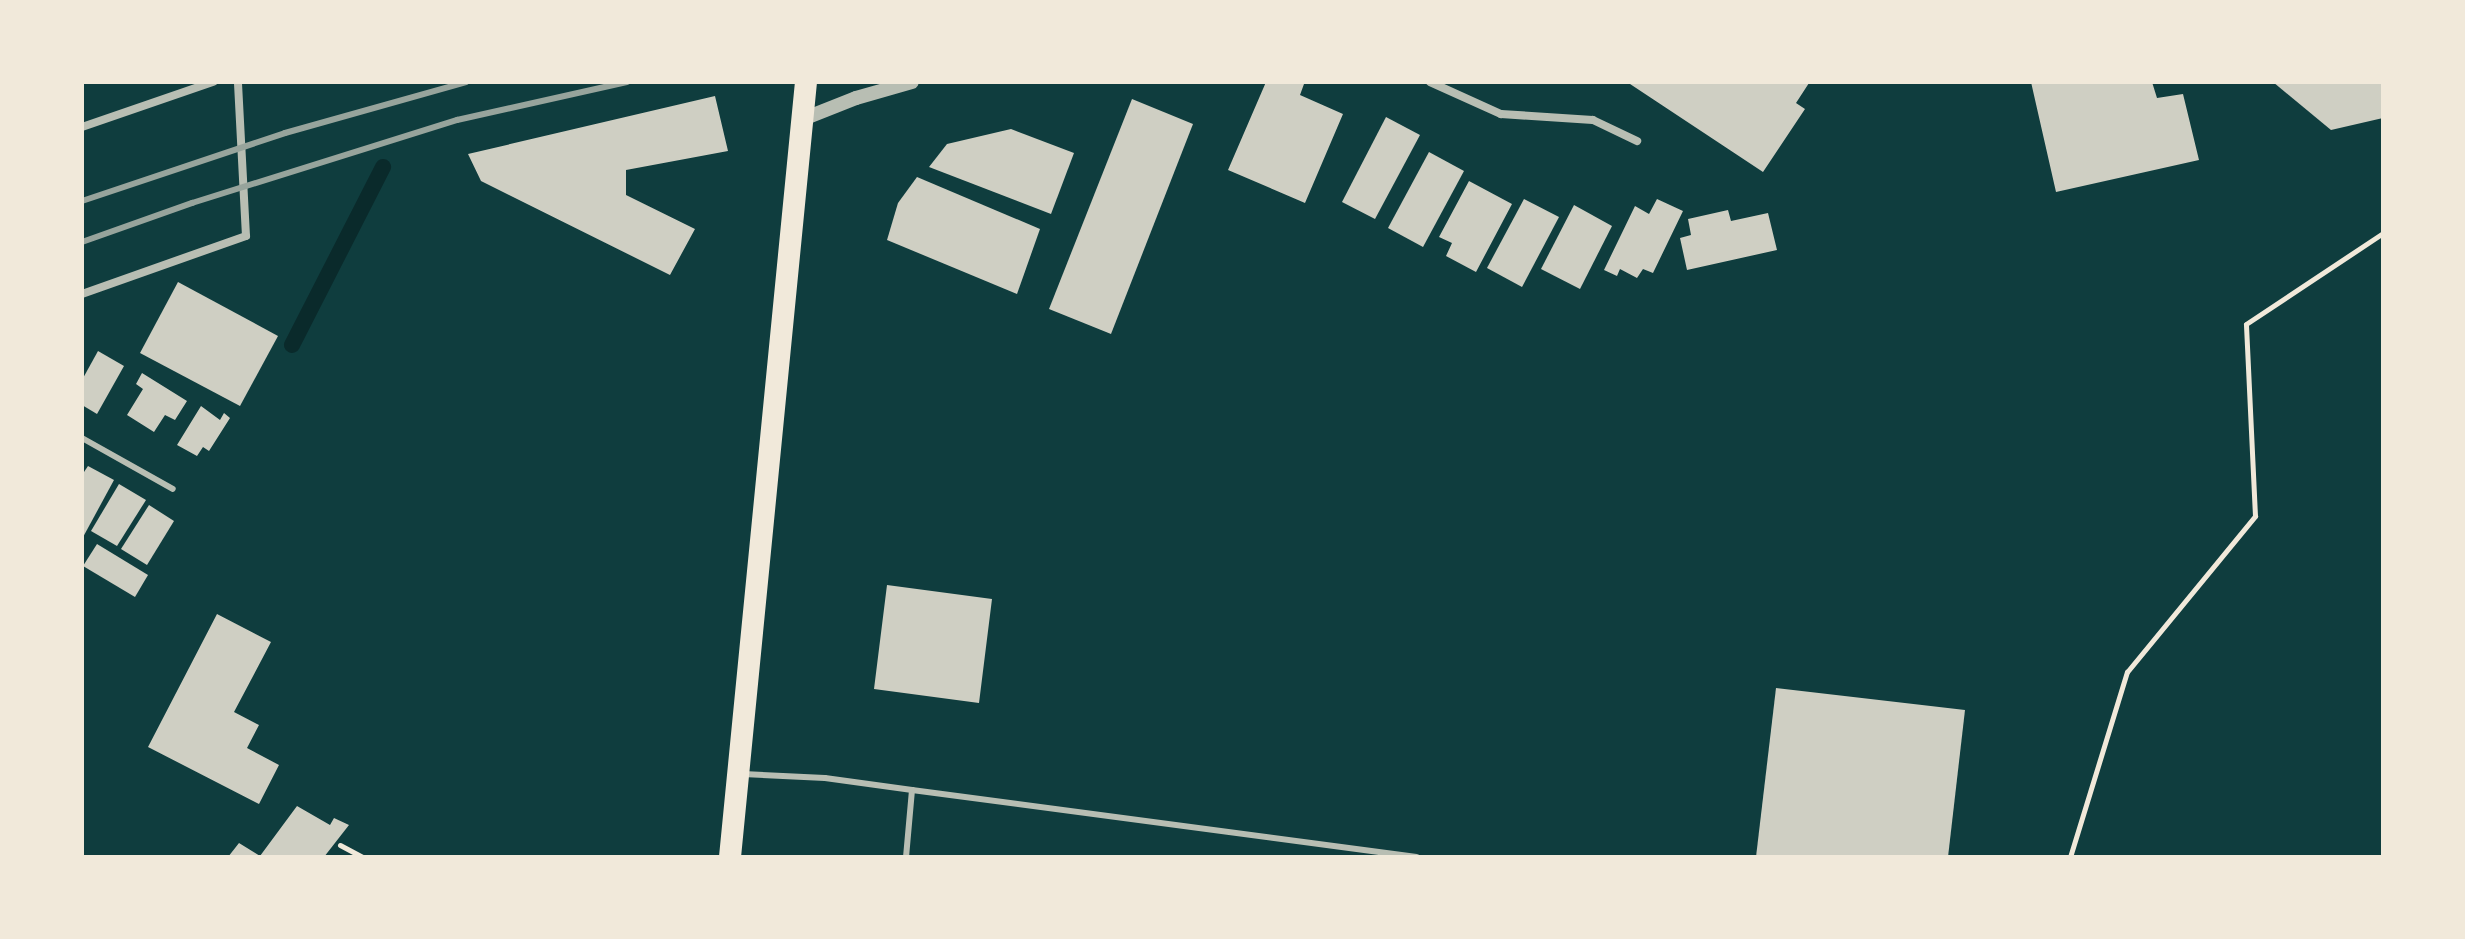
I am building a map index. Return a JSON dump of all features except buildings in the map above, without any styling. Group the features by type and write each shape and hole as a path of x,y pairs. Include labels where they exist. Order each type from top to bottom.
{"highway":[{"path":"730,857 806,82"}],"street":[{"path":"82,127 213,82"},
{"path":"82,294 246,236 238,82"},
{"path":"803,119 856,98 912,82"},
{"path":"1430,82 1501,114 1593,120 1637,141"}],"lane":[{"path":"82,438 173,489"},
{"path":"739,774 825,778 1417,857"},
{"path":"906,857 912,790"}],"path":[{"path":"2070,857 2127,672 2255,516 2246,324 2383,233"},
{"path":"340,845 363,857"}],"waterway":[{"path":"292,345 383,167"}],"railway":[{"path":"82,201 285,133 466,82"},
{"path":"82,242 192,203 457,120 627,82"}]}
